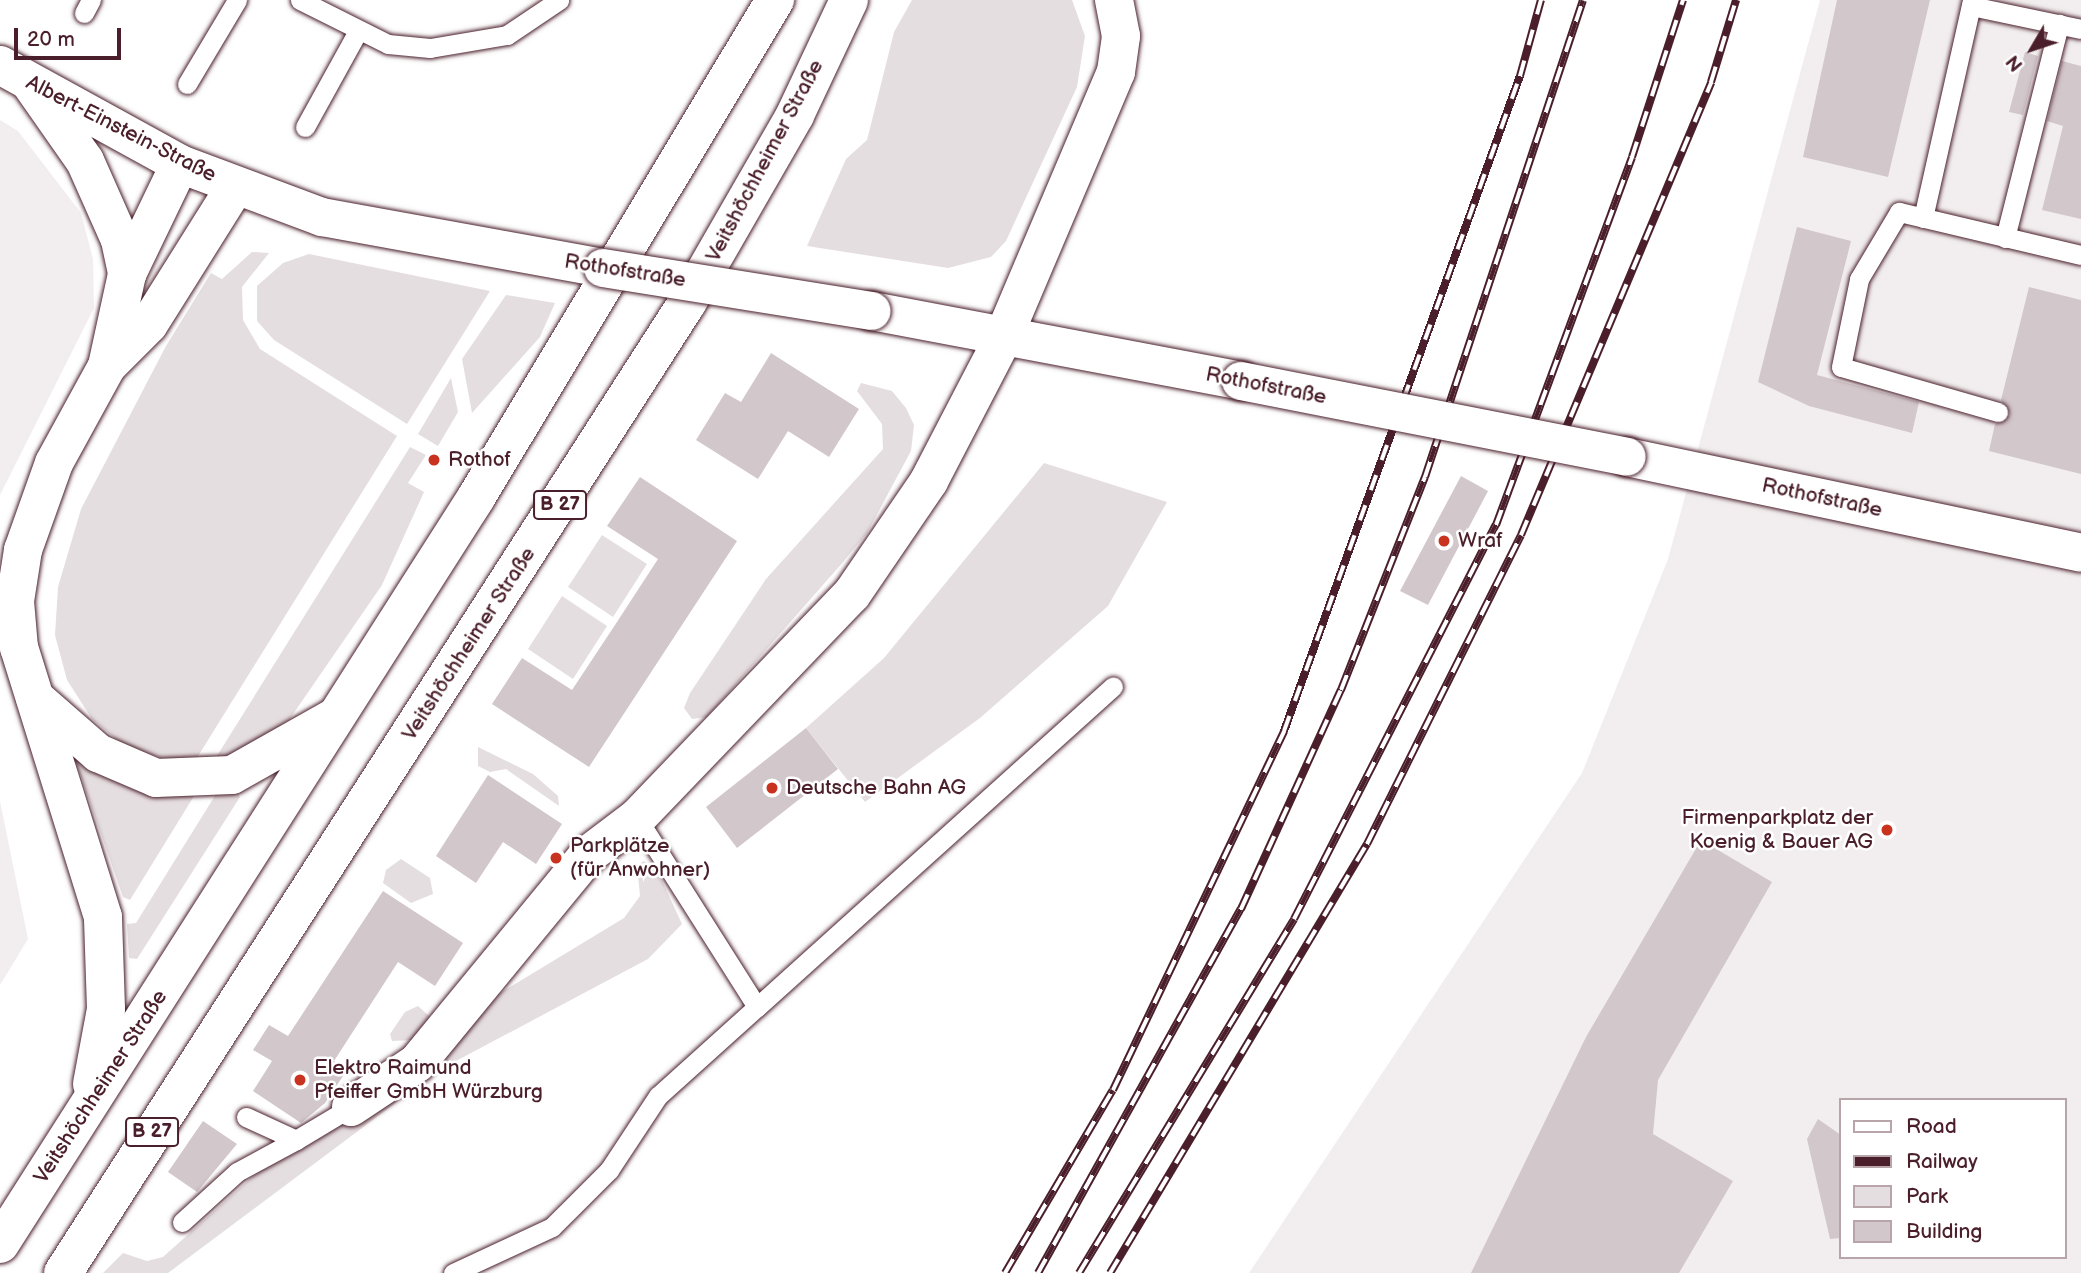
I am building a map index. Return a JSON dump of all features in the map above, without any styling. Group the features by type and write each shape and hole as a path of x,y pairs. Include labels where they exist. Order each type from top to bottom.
{"main road":[{"name":"Veitshöchheimer Straße","path":"0,1244 341,713 775,0"},
{"name":"Veitshöchheimer Straße","path":"63,1273 680,315 795,115 849,0"},
{"path":"351,1107 417,1063 588,855 637,818 812,641 883,553 929,481 1003,338 1116,72 1121,37 1114,0"},
{"path":"16,75 85,161 120,240 127,274"},
{"name":"Albert-Einstein-Straße","path":"16,75 180,164 235,187 322,216 446,243"},
{"path":"107,366 127,274 180,164"},
{"path":"86,1110 106,1009 104,927 34,697 16,613 23,550 54,463 107,366 149,324 235,187"},
{"name":"Rothofstraße","path":"446,243 872,311 1627,457 2081,553"},
{"path":"34,697 98,753 130,770 198,781 232,775 341,713"}],"lane":[{"path":"187,84 237,0"},
{"path":"300,0 358,32 388,44 462,45 507,35 559,0"},
{"path":"1923,218 1971,3 2081,29"},
{"path":"2005,238 2059,24"},
{"path":"304,127 358,32"},
{"path":"1998,412 1841,368 1859,279 1899,212 2081,256"},
{"path":"453,1273 552,1227 608,1170 658,1096 1113,687"},
{"path":"637,818 757,1007"},
{"path":"182,1222 237,1171 351,1107"},
{"path":"246,1116 296,1140"}],"shaded area":[{"path":"1820,0 2081,0 2081,1273 1249,1273 1582,773 1668,559"},
{"path":"0,120 18,131 81,213 93,259 94,308 0,495"},
{"path":"0,801 28,939 0,985"}],"green space":[{"path":"912,0 1072,0 1085,36 1077,87 1006,241 991,257 948,268 807,246 846,159 867,140 894,32"},
{"path":"252,252 269,253 242,287 243,320 260,349 397,436 195,761 169,760 125,746 92,719 67,680 55,635 58,587 81,509 166,346 211,273 222,279"},
{"path":"309,254 490,291 407,424 274,340 257,321 257,286 283,263"},
{"path":"506,295 555,303 540,337 472,413 462,359"},
{"path":"451,378 458,412 438,446 418,434"},
{"path":"861,383 892,391 906,408 914,425 911,451 867,533 707,717 692,719 684,708 690,693 766,579 883,449 882,424 857,391"},
{"path":"410,447 426,455 408,483 424,492 382,585 289,720 241,753 215,759"},
{"path":"1044,463 1167,502 1108,606 980,718 865,802 806,728 884,658"},
{"path":"602,535 647,564 613,617 568,587"},
{"path":"562,596 607,626 573,679 528,649"},
{"path":"478,747 533,774 558,796 559,806 506,769 490,772 478,766"},
{"path":"75,759 171,795 194,796 130,900 123,897"},
{"path":"237,792 240,797 137,959 129,958 127,924 136,923 216,794"},
{"path":"401,859 430,878 433,894 411,903 383,883 386,870"},
{"path":"644,861 657,870 682,924 648,959 441,1069 168,1273 103,1273 123,1253 147,1261 163,1257 260,1170 477,1007 624,918 640,896 637,865"},
{"path":"418,1006 430,1017 414,1040 392,1041 390,1034 405,1012"}],"building":[{"path":"1837,0 1930,0 1888,177 1803,157"},
{"path":"2025,52 2038,56 2023,115 2009,112"},
{"path":"2062,61 2081,66 2081,219 2042,210 2063,126 2047,121"},
{"path":"1797,227 1851,241 1817,375 1919,402 1912,433 1809,406 1758,382"},
{"path":"2029,287 2081,300 2081,474 1989,451 1995,424 2010,415 2001,400"},
{"path":"771,353 859,409 829,457 788,431 758,479 696,440 725,393 741,402"},
{"name":"Wraf","path":"1461,476 1488,491 1428,605 1400,591"},
{"path":"640,477 737,541 589,767 492,704 522,658 572,690 615,625 658,559 607,526"},
{"name":"Deutsche Bahn AG","path":"806,728 838,769 737,848 706,807"},
{"path":"488,775 562,824 536,864 503,842 476,883 436,856"},
{"path":"1701,840 1772,882 1658,1080 1653,1134 1733,1181 1679,1273 1471,1273 1586,1037"},
{"path":"383,891 463,943 435,986 398,962 334,1061 347,1070 325,1103 301,1123 253,1091 272,1061 253,1050 269,1025 288,1036"},
{"path":"1818,1119 1840,1134 1840,1238 1830,1239 1807,1139"},
{"path":"203,1121 237,1144 197,1192 168,1172"}],"railway":[{"path":"1005,1273 1113,1090 1284,731 1520,76 1541,0"},
{"path":"1038,1273 1241,909 1341,690 1425,477 1583,0"},
{"path":"1079,1273 1294,919 1496,525 1632,157 1683,0"},
{"path":"1110,1273 1367,844 1521,535 1711,82 1736,0"}],"place":[{"name":"Rothof","path":"434,460"},
{"name":"Wraf","path":"1444,541"},
{"name":"Deutsche Bahn AG","path":"772,788"},
{"name":"Firmenparkplatz der Koenig & Bauer AG","path":"1887,830"},
{"name":"Parkplätze (für Anwohner)","path":"556,858"},
{"name":"Elektro Raimund Pfeiffer GmbH Würzburg","path":"300,1080"}]}
